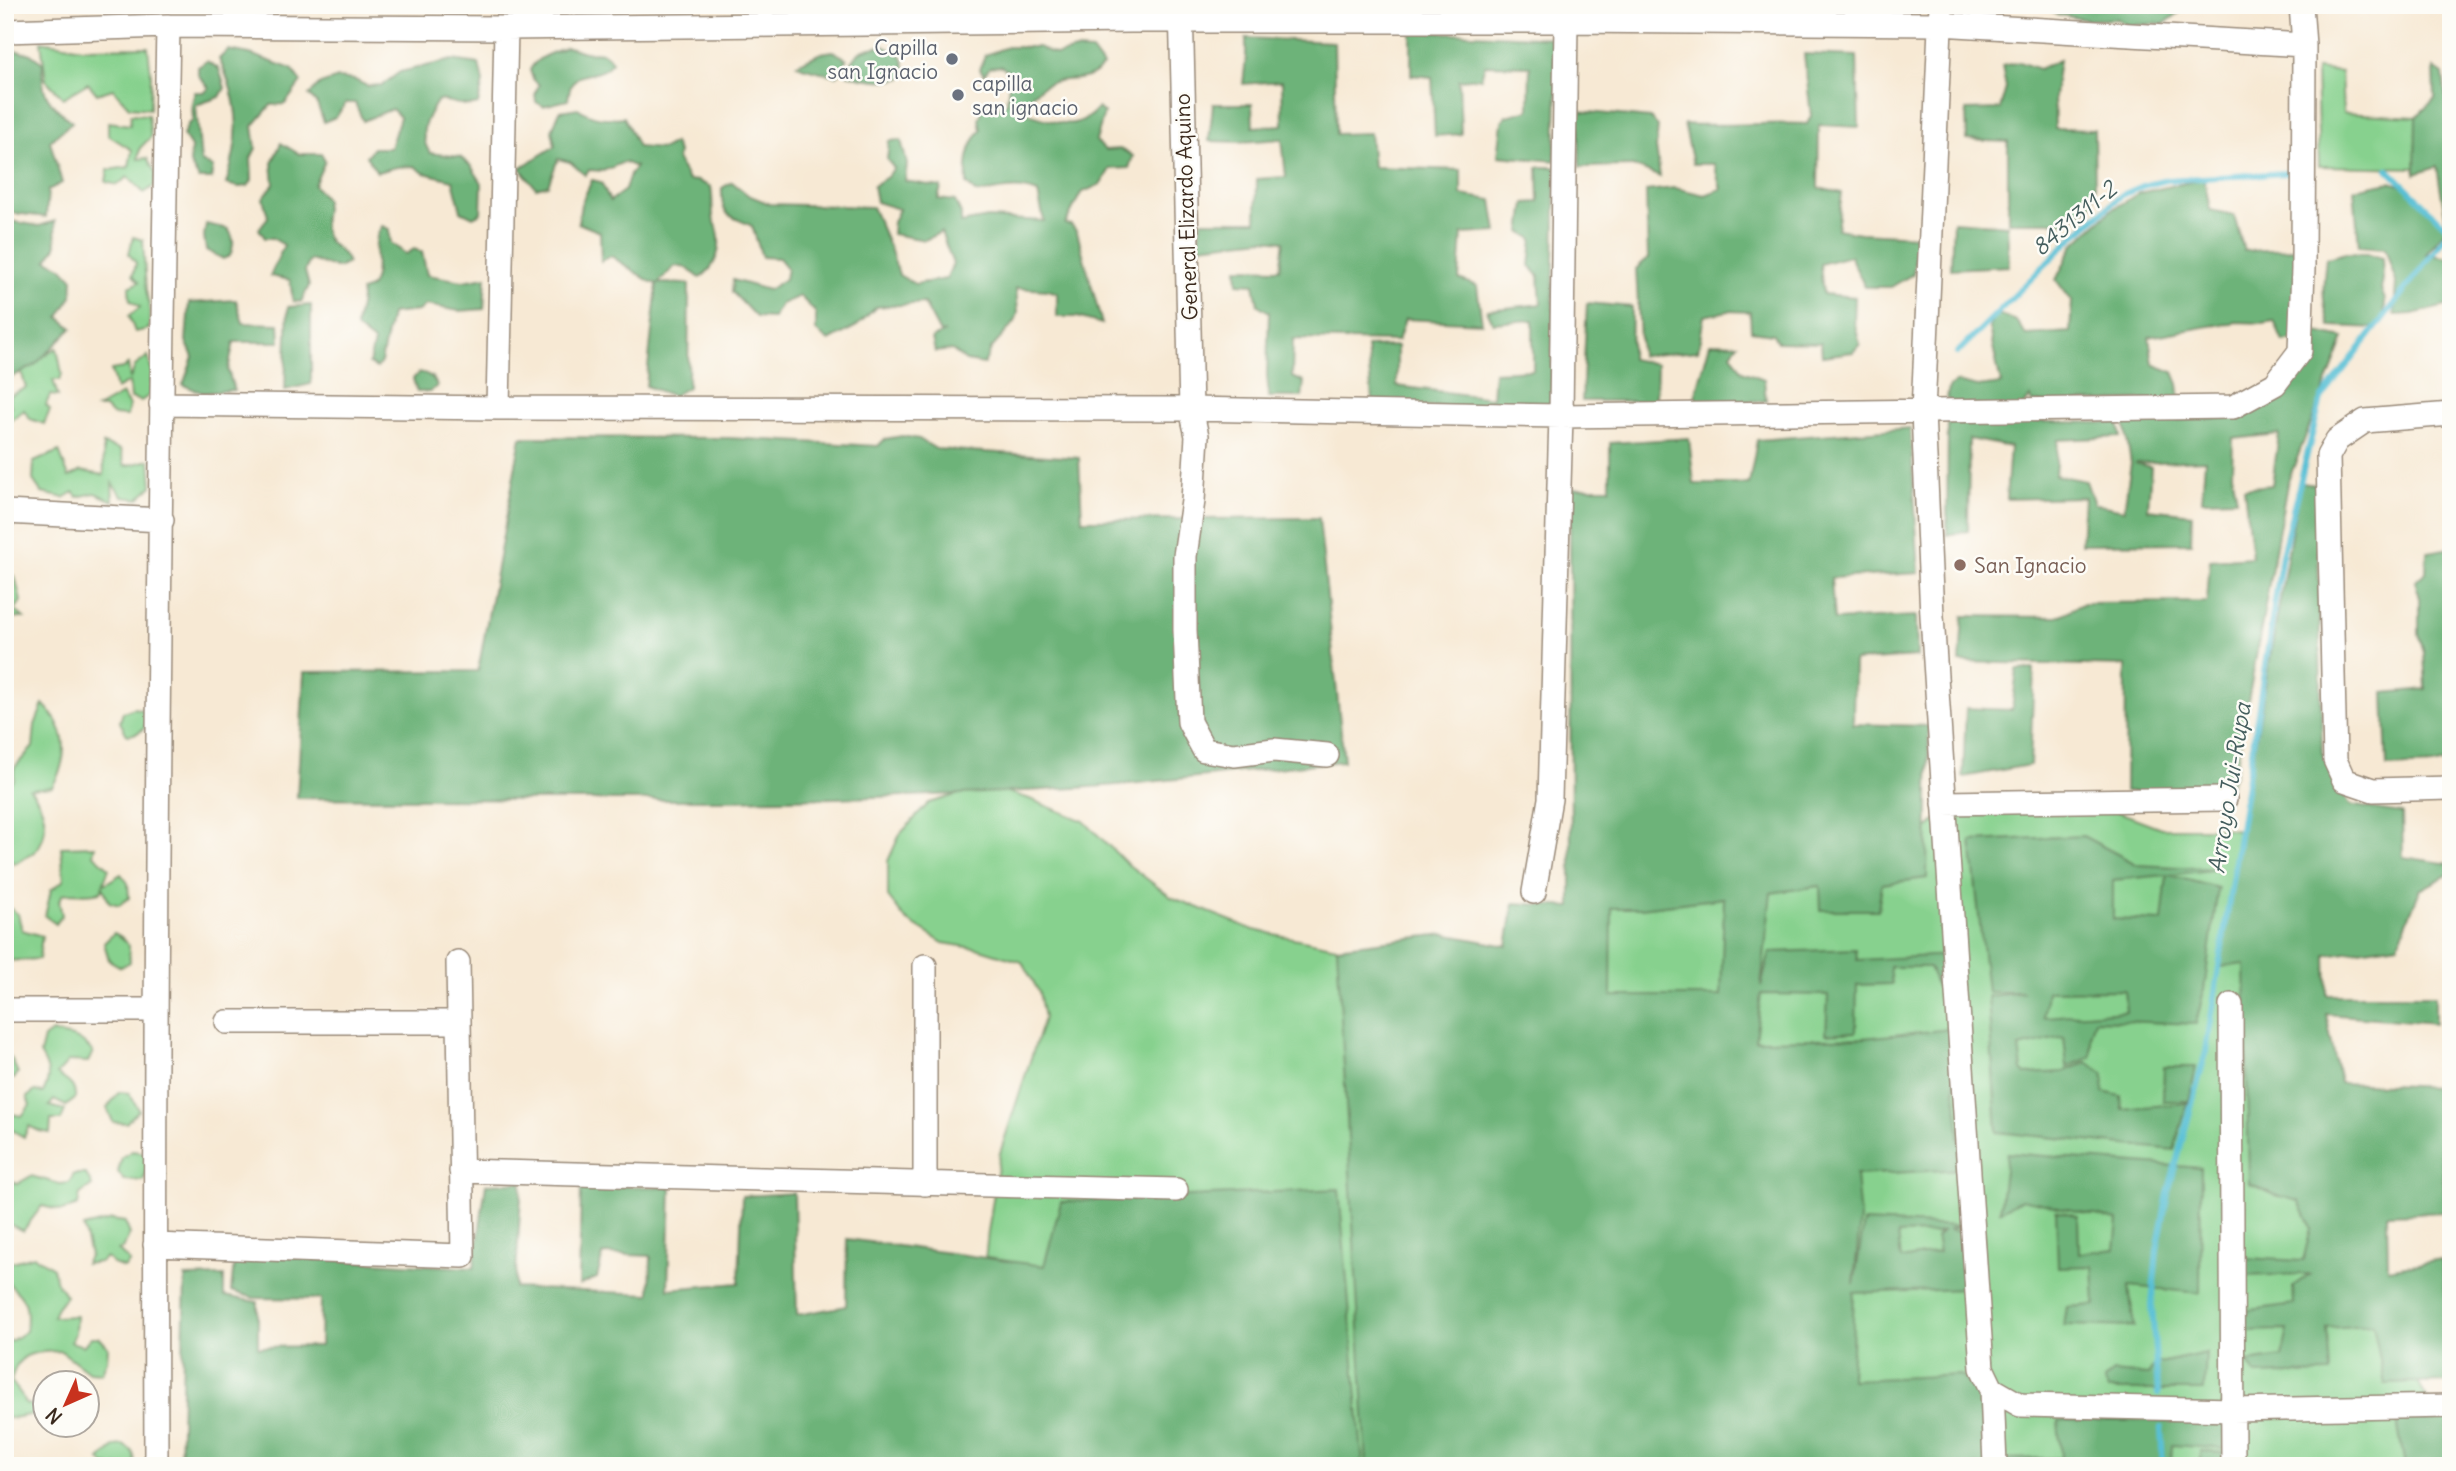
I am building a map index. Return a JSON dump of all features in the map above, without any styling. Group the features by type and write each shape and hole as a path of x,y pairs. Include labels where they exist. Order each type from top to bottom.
{"street":[{"path":"161,404 498,408 1191,409 1561,416 2233,407 2275,384 2300,351 2304,45 2301,5"},
{"path":"5,31 168,26 506,28 1131,13 1566,21 1940,15 2304,45"},
{"name":"General Elizardo Aquino","path":"1181,13 1191,409 1197,436 1193,501 1185,556 1189,722 1204,750 1234,755 1274,750 1327,755"},
{"path":"1940,15 1923,412 1932,616 1982,1368 1992,1389 1995,1466"},
{"path":"1534,892 1550,799 1561,416 1566,21"},
{"path":"156,1466 155,1010 168,26"},
{"path":"498,408 506,28"},
{"path":"2451,414 2423,414 2365,421 2337,439 2328,456 2335,760 2344,780 2373,790 2451,788"},
{"path":"5,512 162,520"},
{"path":"1944,803 2225,799"},
{"path":"155,1245 463,1256 458,962"},
{"path":"925,966 925,1184"},
{"path":"2231,1005 2233,1466"},
{"path":"5,1010 155,1010"},
{"path":"227,1022 459,1022"},
{"path":"461,1171 1176,1191"},
{"path":"1992,1389 2020,1405 2233,1410 2451,1406"}],"green space":[{"path":"2046,5 2150,5 2180,12 2164,24 2127,25 2117,19 2088,20 2060,15 2046,8"},
{"path":"1411,31 1554,38 1557,89 1555,161 1498,156 1502,122 1506,116 1529,110 1530,66 1485,65 1481,78 1459,80 1461,134 1435,136 1432,77 1411,75"},
{"path":"1246,38 1334,42 1336,134 1370,133 1373,167 1461,170 1461,195 1492,200 1497,232 1462,234 1459,279 1477,286 1482,323 1405,319 1398,341 1293,339 1292,377 1304,382 1302,397 1269,397 1269,312 1258,305 1254,284 1238,283 1237,268 1280,269 1284,241 1264,239 1198,246 1201,221 1256,221 1257,179 1286,177 1282,139 1209,141 1213,104 1252,104 1253,127 1283,125 1282,81 1243,84"},
{"path":"41,41 82,48 148,47 150,109 129,107 113,89 97,94 88,83 63,98 46,80"},
{"path":"884,46 902,56 906,71 902,78 874,80 847,74 860,52"},
{"path":"566,47 603,53 612,62 599,72 574,81 568,100 543,106 536,102 535,93 539,85 530,70 541,58"},
{"path":"1007,47 1038,47 1057,55 1075,50 1092,51 1103,66 1084,78 1047,84 1027,100 1029,114 1065,123 1082,121 1098,108 1104,113 1096,141 1105,150 1120,149 1133,156 1129,168 1110,169 1101,184 1081,193 1065,224 1071,225 1077,232 1102,324 1077,317 1057,317 1057,293 1016,288 1018,313 1015,322 991,349 984,364 966,361 952,350 935,352 932,338 945,332 940,333 924,303 876,307 857,326 829,341 816,331 816,313 800,296 781,304 773,318 756,317 732,292 733,280 768,290 785,279 787,268 779,258 762,257 752,226 732,217 725,210 722,188 732,182 748,195 770,204 872,207 899,275 915,284 946,279 953,264 941,232 925,240 892,234 893,222 899,209 876,202 873,186 887,177 894,168 887,160 889,141 901,140 907,164 905,181 941,187 938,199 955,201 961,214 961,223 988,218 1044,221 1038,193 1014,189 976,193 967,184 968,155 981,130 979,119 983,108 998,108 1007,102 1010,72 1000,66 990,67 984,75 980,69 985,55"},
{"path":"5,49 29,53 43,63 45,91 57,109 72,122 50,141 62,183 48,190 46,217 5,212"},
{"path":"228,50 250,54 292,69 301,82 285,104 271,105 253,126 256,148 251,158 252,180 248,186 226,184 236,136 235,106 219,59"},
{"path":"833,51 847,59 843,71 836,76 797,64 821,53"},
{"path":"1804,54 1857,56 1859,127 1819,125 1818,188 1842,193 1837,229 1918,236 1913,274 1891,287 1865,287 1850,256 1820,264 1823,294 1855,297 1854,321 1860,344 1853,352 1822,356 1821,343 1777,342 1773,334 1751,331 1750,312 1728,311 1704,316 1698,351 1641,356 1636,269 1648,258 1646,191 1675,188 1705,195 1721,189 1714,164 1693,164 1684,124 1807,124 1811,116"},
{"path":"452,60 479,64 483,82 478,104 463,105 438,100 427,119 424,139 430,153 460,157 471,166 482,183 481,213 473,217 461,211 453,180 424,173 414,166 377,172 366,156 373,148 390,148 400,117 392,109 363,121 355,103 346,103 336,117 324,122 317,104 309,95 320,84 338,78 355,80 367,86 382,85 400,72"},
{"path":"2059,60 2054,96 2055,129 2094,130 2095,188 2091,206 2064,222 2008,222 2008,142 1967,140 1966,110 2000,109 2006,88 2002,66 2019,62 2039,69"},
{"path":"207,61 219,69 225,88 220,97 196,105 201,162 213,167 211,179 199,179 190,164 191,147 183,135 188,124 193,121 192,103 195,92 205,92 209,88 198,75 198,67"},
{"path":"2434,68 2443,74 2448,114 2451,114 2451,224 2426,254 2451,258 2451,305 2412,314 2394,315 2396,282 2385,248 2359,246 2354,189 2390,182 2407,187 2447,227 2437,167 2415,174 2416,117 2435,99"},
{"path":"2316,69 2341,72 2343,113 2416,117 2419,168 2319,166"},
{"path":"578,108 600,117 624,117 638,147 663,149 674,143 678,152 677,159 688,180 711,187 713,219 719,234 719,249 711,268 700,278 687,268 675,266 658,283 689,284 688,387 673,396 646,386 657,284 611,256 601,261 600,232 578,223 581,204 592,180 601,182 610,201 625,190 630,174 636,167 624,162 603,171 589,170 585,175 570,162 558,159 548,185 536,188 520,168 555,146 552,130 560,111"},
{"path":"1578,111 1650,118 1658,126 1656,147 1660,177 1633,166 1580,167"},
{"path":"131,114 148,115 151,137 140,148 138,159 147,158 156,174 154,186 144,193 128,177 117,185 106,182 108,170 129,167 132,150 108,135 108,122 130,125"},
{"path":"281,143 299,154 321,154 325,161 314,185 326,200 324,228 328,240 343,254 348,263 338,268 310,260 305,271 309,286 301,302 293,301 290,280 270,276 284,245 272,238 265,238 259,229 268,217 263,198 274,184 272,163"},
{"path":"1538,167 1556,167 1551,404 1521,409 1392,406 1372,400 1367,347 1397,346 1397,386 1492,398 1494,372 1533,370 1533,320 1493,323 1487,310 1541,304 1539,276 1530,266 1533,239 1521,232 1525,203 1539,202"},
{"path":"2204,179 2210,210 2234,215 2244,251 2296,249 2301,339 2283,342 2274,321 2235,322 2149,337 2153,364 2173,372 2180,399 2032,403 2030,397 2021,411 1954,406 1947,399 1949,387 1957,382 1978,387 2001,384 1989,328 1995,313 2016,321 2026,335 2070,332 2072,301 2056,280 2073,245 2110,211 2139,193"},
{"path":"5,220 39,226 55,221 56,247 47,260 62,267 73,279 72,296 59,317 72,328 34,366 6,380"},
{"path":"1953,221 2007,225 2009,266 1951,269"},
{"path":"206,224 228,229 233,242 230,256 223,259 206,250"},
{"path":"382,226 389,229 391,243 406,254 414,249 422,252 427,275 463,281 486,277 484,309 459,311 426,305 418,311 391,314 381,362 377,368 369,364 374,342 356,328 361,291 370,288 374,281 376,241"},
{"path":"133,237 143,240 150,311 149,329 135,332 129,316 140,307 130,300 129,287 139,282 133,275 136,263 129,254"},
{"path":"2346,253 2369,254 2382,258 2384,317 2377,328 2330,326 2323,293 2326,258"},
{"path":"236,300 243,323 279,324 280,342 234,342 228,370 234,390 203,393 183,385 193,357 186,341 189,303"},
{"path":"1587,303 1632,307 1631,359 1657,364 1656,401 1582,401"},
{"path":"311,305 311,384 285,390 288,307"},
{"path":"2312,331 2344,338 2287,484 2235,774 2225,799 2125,791 2126,666 1960,662 1963,616 2057,617 2084,603 2207,602 2210,560 2252,557 2244,488 2272,485 2279,434 2233,439 2232,473 2237,499 2202,500 2205,460 2135,463 2151,467 2148,509 2192,514 2191,543 2081,544 2084,497 2006,499 2010,447 1969,439 1968,531 1947,535 1948,420 2118,423 2121,437 2058,440 2055,475 2086,481 2094,504 2124,510 2131,463 2124,422 2246,417 2291,380"},
{"path":"1710,343 1738,344 1731,353 1742,371 1764,379 1766,401 1694,401"},
{"path":"57,348 62,374 60,380 53,380 58,396 50,395 46,405 50,410 44,424 30,419 24,410 10,421 5,450 5,410 11,406 8,396 26,388 21,371"},
{"path":"148,356 152,372 150,395 141,401 131,398 129,382 116,389 111,370 123,368 128,364 130,379 135,366"},
{"path":"419,372 431,376 436,383 437,386 430,392 417,392 413,379"},
{"path":"122,394 129,406 127,416 112,415 105,408 97,408"},
{"path":"1910,428 1919,573 1831,578 1834,620 1916,616 1917,657 1854,661 1853,724 1929,726 1927,878 1882,884 1878,910 1821,910 1820,886 1771,893 1761,986 1770,952 1856,949 1857,960 1951,955 1957,985 1937,987 1929,967 1890,967 1892,984 1857,985 1856,1032 1826,1034 1828,995 1761,994 1755,1040 1863,1038 1950,1029 1962,1169 1856,1175 1860,1219 1854,1284 1864,1222 1960,1226 1948,1230 1965,1232 1966,1289 1854,1293 1851,1380 1961,1375 1979,1398 2004,1417 2001,1459 2061,1458 2058,1420 2227,1422 2228,1449 2172,1445 2171,1466 1367,1466 1337,947 1444,934 1507,946 1514,903 1571,907 1570,488 1610,488 1610,443 1689,438 1694,484 1749,484 1757,440","holes":["1724,898 1721,996 1611,996 1612,908 1641,908","1943,1231 1936,1237 1939,1252 1901,1259 1898,1234"]},
{"path":"902,436 919,439 936,449 1079,458 1082,520 1319,518 1344,761 1155,782 893,797 694,800 297,798 304,672 478,671 521,437 728,438 878,446 885,439"},
{"path":"103,444 121,450 125,466 150,460 152,486 138,499 123,497 112,483 113,501 95,493 77,497 74,492 64,498 42,493 33,480 34,462 59,451 69,477 81,471 104,475"},
{"path":"2300,483 2317,485 2322,753 2350,805 2402,813 2403,857 2451,864 2451,873 2420,890 2398,944 2326,955 2327,995 2435,995 2435,1023 2326,1014 2340,1083 2436,1087 2446,1212 2387,1214 2388,1269 2442,1260 2451,1348 2451,1382 2385,1384 2373,1325 2327,1328 2330,1373 2256,1375 2247,1362 2282,1357 2288,1330 2241,1331 2245,1311 2294,1304 2293,1286 2310,1274 2243,1276 2246,1258 2303,1261 2311,1228 2299,1201 2275,1195 2249,1183 2245,964 2219,967"},
{"path":"2451,548 2451,761 2437,765 2387,767 2384,693 2426,689 2424,653 2419,634 2419,594 2415,581 2426,572 2427,552"},
{"path":"5,574 15,576 21,601 15,610 24,618 5,618"},
{"path":"2034,669 2030,765 1963,777 1966,708 2012,710 2017,670"},
{"path":"43,704 62,733 64,754 52,787 30,789 42,809 44,833 36,851 14,864 5,854 5,787 14,779 14,768 33,747 35,725"},
{"path":"134,708 145,711 146,725 141,731 127,735 120,722 123,712"},
{"path":"987,786 1027,798 1084,821 1126,863 1171,897 1254,930 1361,952 1489,954 1606,900 1884,876 1948,807 2087,800 2161,828 2252,831 2312,947 2359,1181 2383,1323 2451,1439 2451,1466 1044,1466 977,1336 1000,1153 1044,1018 1039,992 1022,962 980,949 943,943 906,920 888,897 888,861 900,834 929,803"},
{"path":"2083,836 2138,865 2219,869 2169,875 2218,888 2204,990 2196,1024 2095,1020 2091,1033 2091,1057 2067,1067 2064,1037 2019,1047 2022,1070 2026,1074 2063,1072 2087,1062 2104,1074 2103,1092 2121,1096 2122,1109 2188,1103 2174,1150 1997,1132 1988,996 2024,992 1987,992 1971,841","holes":["2167,875 2162,921 2113,919 2113,880","2124,990 2126,1011 2044,1017 2047,991"]},
{"path":"95,846 93,854 109,868 103,885 121,874 128,883 129,898 119,905 109,902 103,887 101,891 92,894 63,894 59,901 62,915 56,924 45,916 51,890 64,880 61,847"},
{"path":"5,905 18,914 22,930 42,936 39,959 5,961"},
{"path":"114,933 123,938 128,948 130,962 121,967 109,960 104,943"},
{"path":"52,1032 78,1039 93,1052 88,1062 69,1061 57,1074 73,1087 75,1099 66,1106 54,1100 49,1106 65,1110 61,1120 51,1120 50,1133 29,1126 24,1137 10,1129 5,1130 5,1113 22,1116 30,1105 27,1097 35,1091 43,1093 48,1073 40,1054 44,1038"},
{"path":"5,1056 11,1058 18,1073 14,1079 5,1077"},
{"path":"2164,1067 2196,1067 2189,1101 2163,1101"},
{"path":"119,1092 129,1093 139,1110 126,1123 113,1122 107,1108"},
{"path":"132,1151 146,1153 148,1169 143,1181 124,1180 118,1172 122,1157"},
{"path":"2007,1153 2201,1168 2200,1293 2129,1286 2134,1327 2064,1325 2067,1307 2095,1305 2093,1266 2058,1267 2056,1210 2078,1216 2079,1253 2115,1249 2118,1220 2022,1199 2000,1211"},
{"path":"74,1174 86,1174 92,1186 80,1194 78,1205 62,1211 42,1206 23,1231 11,1225 5,1205 5,1178 17,1184 31,1176 60,1184 69,1183"},
{"path":"522,1182 515,1288 650,1294 651,1256 603,1254 597,1278 579,1285 581,1186 671,1187 668,1289 739,1283 742,1196 794,1193 797,1315 846,1306 847,1239 1044,1266 1061,1202 1339,1189 1363,1466 180,1466 185,1277 224,1276 224,1296 258,1302 258,1347 320,1346 321,1299 254,1298 231,1291 235,1254 474,1268 486,1184"},
{"path":"112,1220 125,1222 130,1234 123,1248 118,1250 130,1262 124,1268 113,1264 106,1257 100,1262 85,1264 90,1255 83,1227"},
{"path":"34,1256 53,1268 56,1281 66,1296 53,1317 76,1316 75,1333 71,1342 83,1346 91,1337 99,1337 108,1347 102,1373 102,1370 86,1370 61,1351 35,1353 23,1358 11,1381 25,1404 32,1405 32,1415 16,1418 5,1418 5,1340 11,1341 26,1331 27,1309 7,1279 5,1264"},
{"path":"2206,1353 2204,1390 2108,1390 2104,1380 2113,1372 2148,1375 2155,1364"},
{"path":"2451,1415 2451,1466 2405,1466 2396,1416"},
{"path":"123,1445 133,1453 135,1466 105,1466 100,1460 115,1446"},
{"path":"2201,1451 2225,1453 2225,1466 2201,1466"}],"waterway":[{"name":"8431311-2","path":"2388,169 2450,231"},
{"name":"8431311-2","path":"1957,353 2075,235 2122,195 2167,180 2287,173"},
{"name":"Arroyo Jui-Rupa","path":"2158,1394 2152,1305 2157,1250 2168,1193 2206,1052 2282,554 2321,399 2451,230"},
{"name":"Arroyo Jui-Rupa","path":"2161,1428 2163,1466"}],"place":[{"name":"Capilla san Ignacio","path":"952,59"},
{"name":"capilla san ignacio","path":"958,95"},
{"name":"San Ignacio","path":"1960,565"}]}
